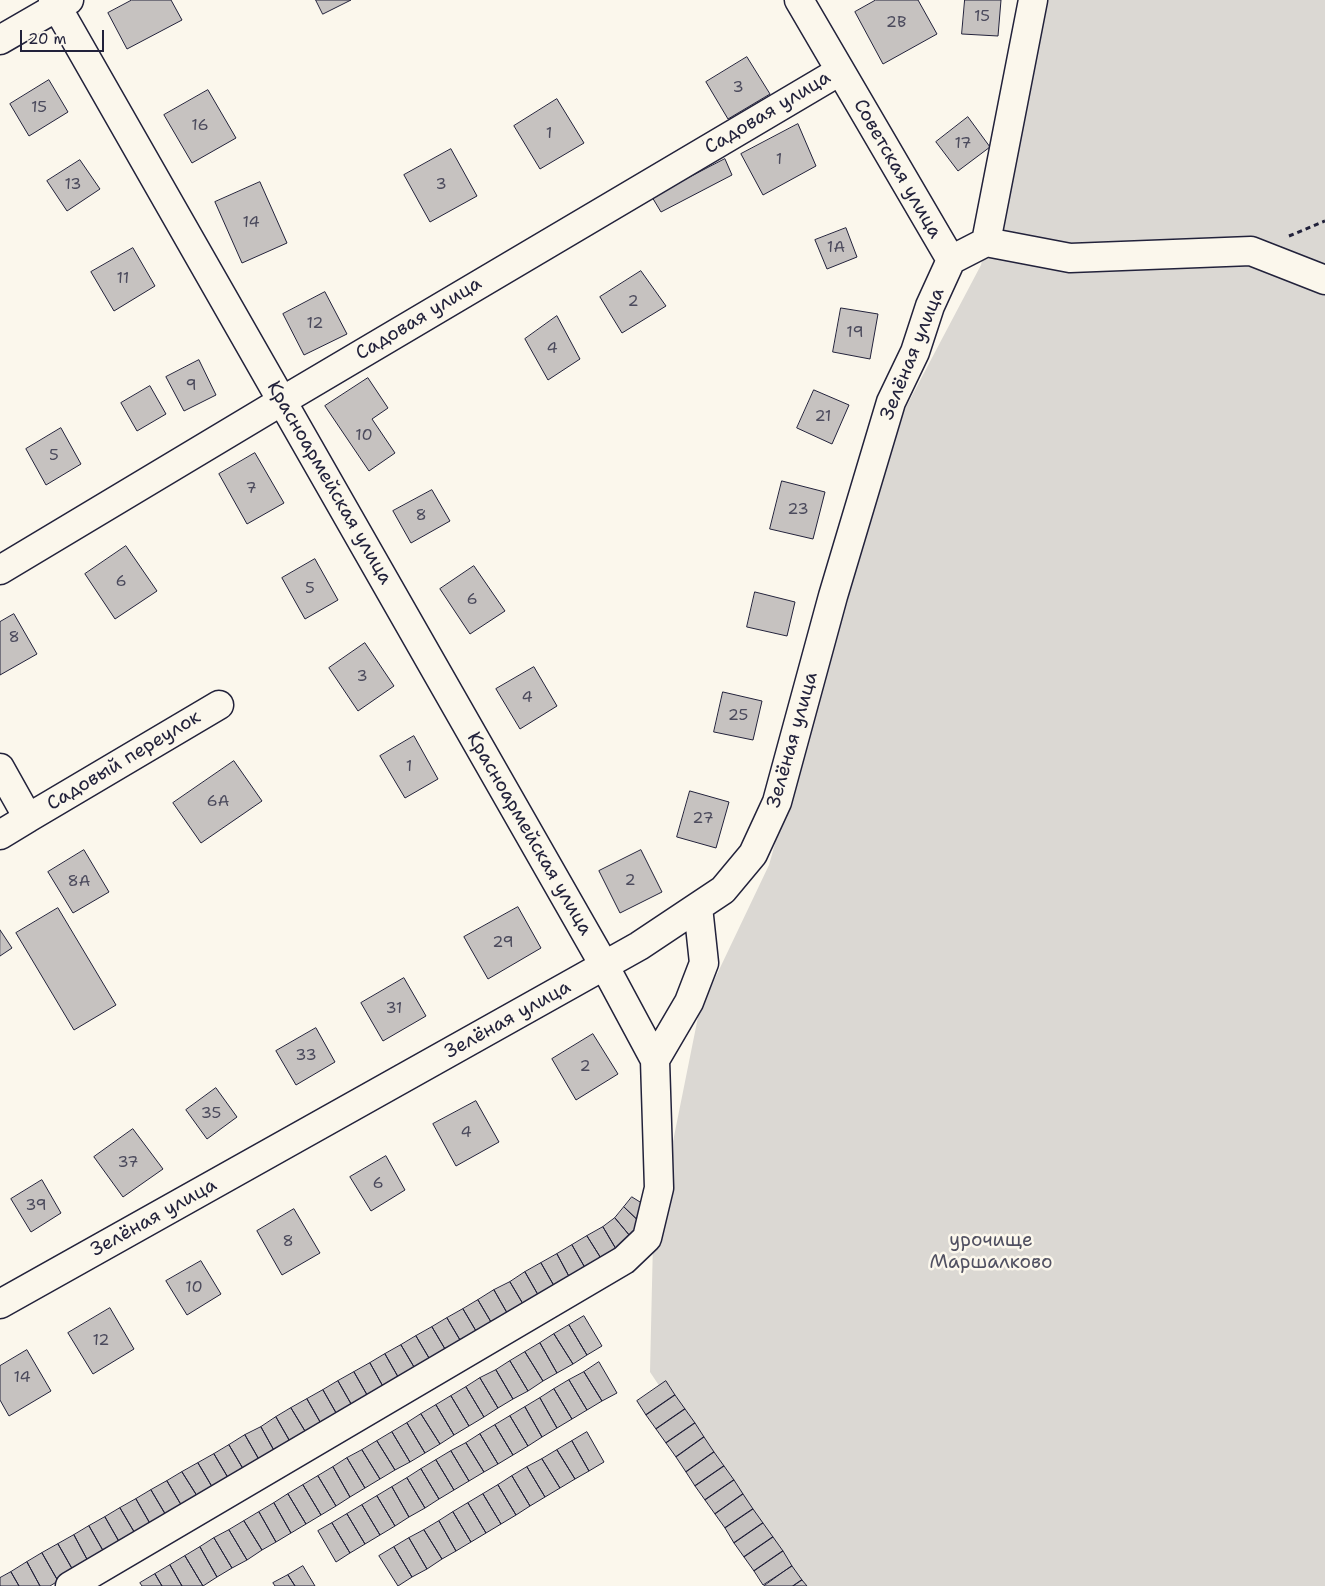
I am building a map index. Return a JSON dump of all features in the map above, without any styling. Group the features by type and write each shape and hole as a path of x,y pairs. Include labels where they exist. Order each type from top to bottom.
{"street":[{"name":"Советская улица","path":"798,0 951,260"},
{"path":"986,242 1033,0"},
{"path":"0,40 59,2"},
{"name":"Красноармейская улица","path":"59,2 282,401 604,966 655,1060"},
{"name":"Садовая улица","path":"0,570 840,71"},
{"path":"951,260 986,242 1070,258 1251,251 1325,280"},
{"name":"Зелёная улица","path":"0,1304 604,966 723,890 753,854 777,802 833,596 891,402 915,352 930,306 951,260"},
{"name":"Садовый переулок","path":"0,835 219,705"},
{"name":"Садовый переулок","path":"0,768 28,818"},
{"path":"70,1586 624,1260 647,1238 659,1188 655,1060 689,1002 704,963 698,907"}],"green space":[{"name":"урочище Маршалково","path":"1037,0 1325,0 1325,1586 805,1586 748,1519 650,1372 653,1241 699,1012 769,865 887,443 981,265"}],"building":[{"path":"132,0 171,0 182,20 127,49 108,13"},
{"path":"316,0 351,0 323,14"},
{"path":"876,0 918,0 937,34 883,64 855,12"},
{"path":"965,0 1001,0 998,36 962,34"},
{"path":"747,57 770,94 728,119 706,82"},
{"path":"49,80 68,112 29,136 10,104"},
{"path":"208,90 236,138 192,163 164,115"},
{"path":"557,99 584,143 540,169 514,126"},
{"path":"968,117 990,147 958,171 936,142"},
{"path":"798,124 816,166 763,195 741,154"},
{"path":"451,149 477,196 430,222 404,175"},
{"path":"725,159 732,175 661,212 652,197"},
{"path":"80,160 100,189 67,211 47,181"},
{"path":"260,182 287,243 242,263 215,202"},
{"path":"846,228 857,257 827,269 815,240"},
{"path":"133,248 155,286 114,311 91,272"},
{"path":"641,271 666,306 622,333 600,297"},
{"path":"325,292 347,334 304,355 283,314"},
{"path":"841,308 878,314 870,359 833,352"},
{"path":"557,316 580,359 548,380 525,339"},
{"path":"199,360 216,395 184,411 166,377"},
{"path":"368,378 388,408 372,419 395,453 369,471 325,406"},
{"path":"150,386 166,414 137,431 121,403"},
{"path":"814,390 849,405 832,444 797,428"},
{"path":"61,428 81,464 46,485 26,449"},
{"path":"255,453 284,503 247,524 219,474"},
{"path":"782,481 825,492 813,539 770,529"},
{"path":"432,490 450,521 411,543 393,511"},
{"path":"126,546 157,591 115,619 85,574"},
{"path":"315,559 338,600 305,619 282,578"},
{"path":"474,566 505,611 470,634 440,589"},
{"path":"755,592 795,602 787,636 747,627"},
{"path":"14,614 37,654 0,675 0,622"},
{"path":"365,643 394,686 358,711 329,668"},
{"path":"534,667 557,706 520,729 496,689"},
{"path":"723,692 762,701 753,740 714,732"},
{"path":"414,736 438,779 405,798 380,756"},
{"path":"234,761 262,801 201,843 173,803"},
{"path":"690,791 729,802 716,848 677,837"},
{"path":"84,850 109,892 73,913 48,872"},
{"path":"641,850 662,892 620,913 599,871"},
{"path":"518,907 541,948 488,979 464,937"},
{"path":"58,908 116,1005 74,1030 16,933"},
{"path":"0,930 12,948 0,956"},
{"path":"404,978 426,1016 383,1041 361,1003"},
{"path":"316,1028 335,1062 296,1085 276,1051"},
{"path":"593,1034 618,1074 576,1100 552,1059"},
{"path":"216,1088 237,1117 207,1139 186,1110"},
{"path":"476,1101 499,1142 456,1166 433,1124"},
{"path":"133,1129 163,1169 123,1197 94,1157"},
{"path":"386,1156 405,1190 371,1211 350,1177"},
{"path":"42,1180 61,1213 31,1232 11,1199"},
{"path":"632,1197 653,1210 647,1229 624,1207"},
{"path":"624,1207 647,1229 635,1242 615,1218"},
{"path":"294,1209 320,1253 282,1275 257,1231"},
{"path":"615,1218 635,1242 619,1254 603,1227"},
{"path":"603,1227 619,1254 604,1263 587,1236"},
{"path":"587,1236 604,1263 588,1273 572,1245"},
{"path":"572,1245 588,1273 572,1282 557,1254"},
{"path":"557,1254 572,1282 557,1291 541,1263"},
{"path":"201,1261 221,1294 187,1315 166,1281"},
{"path":"541,1263 557,1291 541,1300 525,1272"},
{"path":"525,1272 541,1300 526,1309 510,1282"},
{"path":"510,1282 526,1309 510,1318 494,1290"},
{"path":"494,1290 510,1318 494,1327 478,1300"},
{"path":"478,1300 494,1327 479,1336 463,1309"},
{"path":"110,1308 134,1349 93,1374 68,1333"},
{"path":"463,1309 479,1336 463,1345 447,1318"},
{"path":"584,1316 602,1346 587,1355 569,1325"},
{"path":"447,1318 463,1345 448,1354 432,1327"},
{"path":"569,1325 587,1355 573,1364 554,1334"},
{"path":"432,1327 448,1354 432,1363 416,1336"},
{"path":"554,1334 573,1364 557,1373 540,1343"},
{"path":"416,1336 432,1363 417,1372 401,1345"},
{"path":"540,1343 557,1373 543,1381 525,1352"},
{"path":"401,1345 417,1372 401,1382 385,1354"},
{"path":"27,1350 51,1391 9,1416 0,1400 0,1366"},
{"path":"525,1352 543,1381 528,1391 510,1361"},
{"path":"385,1354 401,1382 385,1390 370,1363"},
{"path":"510,1361 528,1391 513,1399 496,1370"},
{"path":"599,1362 617,1393 602,1401 584,1372"},
{"path":"370,1363 385,1390 370,1400 354,1372"},
{"path":"496,1370 513,1399 498,1408 480,1378"},
{"path":"354,1372 370,1400 354,1409 338,1381"},
{"path":"584,1372 602,1401 587,1410 569,1380"},
{"path":"480,1378 498,1408 484,1417 466,1387"},
{"path":"569,1380 587,1410 572,1419 554,1389"},
{"path":"338,1381 354,1409 339,1418 323,1390"},
{"path":"666,1381 675,1395 646,1415 637,1401"},
{"path":"466,1387 484,1417 469,1426 451,1396"},
{"path":"554,1389 572,1419 557,1428 540,1398"},
{"path":"323,1390 339,1418 323,1427 307,1399"},
{"path":"675,1395 685,1409 656,1429 646,1415"},
{"path":"451,1396 469,1426 454,1435 436,1405"},
{"path":"540,1398 557,1428 542,1437 525,1407"},
{"path":"307,1399 323,1427 308,1436 291,1408"},
{"path":"436,1405 454,1435 440,1444 421,1414"},
{"path":"525,1407 542,1437 528,1446 510,1416"},
{"path":"291,1408 308,1436 292,1445 276,1417"},
{"path":"685,1409 695,1423 666,1443 656,1429"},
{"path":"421,1414 440,1444 425,1453 407,1423"},
{"path":"510,1416 528,1446 513,1455 495,1425"},
{"path":"276,1417 292,1445 276,1454 261,1427"},
{"path":"407,1423 425,1453 410,1462 392,1432"},
{"path":"695,1423 704,1437 676,1457 666,1443"},
{"path":"495,1425 513,1455 498,1464 480,1434"},
{"path":"261,1427 276,1454 261,1463 245,1435"},
{"path":"392,1432 410,1462 395,1470 377,1441"},
{"path":"587,1432 604,1462 589,1471 572,1441"},
{"path":"480,1434 498,1464 484,1472 466,1443"},
{"path":"245,1435 261,1463 245,1472 229,1445"},
{"path":"704,1437 714,1452 686,1472 676,1457"},
{"path":"377,1441 395,1470 380,1479 362,1450"},
{"path":"572,1441 589,1471 575,1479 557,1450"},
{"path":"466,1443 484,1472 469,1481 451,1451"},
{"path":"229,1445 245,1472 230,1481 214,1454"},
{"path":"362,1450 380,1479 365,1488 347,1458"},
{"path":"557,1450 575,1479 560,1488 542,1459"},
{"path":"451,1451 469,1481 454,1490 436,1460"},
{"path":"714,1452 724,1466 695,1486 686,1472"},
{"path":"214,1454 230,1481 214,1490 198,1463"},
{"path":"347,1458 365,1488 350,1497 333,1467"},
{"path":"542,1459 560,1488 545,1497 527,1467"},
{"path":"436,1460 454,1490 439,1499 421,1469"},
{"path":"198,1463 214,1490 199,1499 182,1472"},
{"path":"724,1466 734,1480 705,1500 695,1486"},
{"path":"333,1467 350,1497 336,1506 318,1476"},
{"path":"527,1467 545,1497 530,1506 512,1476"},
{"path":"421,1469 439,1499 425,1508 407,1478"},
{"path":"182,1472 199,1499 183,1508 167,1481"},
{"path":"318,1476 336,1506 321,1515 303,1485"},
{"path":"512,1476 530,1506 516,1515 498,1485"},
{"path":"407,1478 425,1508 409,1517 392,1487"},
{"path":"734,1480 743,1494 715,1514 705,1500"},
{"path":"167,1481 183,1508 167,1517 151,1490"},
{"path":"303,1485 321,1515 306,1524 288,1494"},
{"path":"498,1485 516,1515 501,1524 483,1494"},
{"path":"392,1487 409,1517 395,1526 377,1496"},
{"path":"151,1490 167,1517 152,1527 136,1499"},
{"path":"288,1494 306,1524 291,1533 274,1503"},
{"path":"483,1494 501,1524 486,1533 468,1503"},
{"path":"743,1494 753,1509 725,1528 715,1514"},
{"path":"377,1496 395,1526 380,1535 362,1505"},
{"path":"136,1499 152,1527 136,1535 120,1508"},
{"path":"274,1503 291,1533 276,1542 259,1512"},
{"path":"468,1503 486,1533 471,1542 453,1512"},
{"path":"362,1505 380,1535 365,1544 347,1514"},
{"path":"120,1508 136,1535 121,1545 105,1517"},
{"path":"753,1509 763,1523 734,1543 725,1528"},
{"path":"259,1512 276,1542 262,1550 244,1521"},
{"path":"453,1512 471,1542 456,1551 439,1521"},
{"path":"347,1514 365,1544 350,1553 332,1523"},
{"path":"105,1517 121,1545 105,1554 89,1526"},
{"path":"244,1521 262,1550 247,1560 229,1530"},
{"path":"439,1521 456,1551 442,1559 424,1530"},
{"path":"332,1523 350,1553 336,1562 318,1531"},
{"path":"763,1523 773,1537 744,1557 734,1543"},
{"path":"89,1526 105,1554 89,1563 74,1535"},
{"path":"229,1530 247,1560 232,1568 214,1538"},
{"path":"424,1530 442,1559 427,1569 409,1538"},
{"path":"74,1535 89,1563 74,1572 58,1544"},
{"path":"773,1537 783,1551 754,1571 744,1557"},
{"path":"214,1538 232,1568 217,1577 200,1547"},
{"path":"409,1538 427,1569 412,1577 394,1547"},
{"path":"58,1544 74,1572 58,1581 42,1553"},
{"path":"200,1547 217,1577 203,1586 185,1556"},
{"path":"394,1547 412,1577 398,1586 379,1556"},
{"path":"783,1551 792,1566 763,1585 754,1571"},
{"path":"42,1553 58,1581 50,1586 40,1586 27,1562"},
{"path":"185,1556 203,1586 182,1586 170,1565"},
{"path":"27,1562 40,1586 19,1586 11,1572"},
{"path":"170,1565 182,1586 162,1586 155,1574"},
{"path":"303,1566 315,1586 295,1586 288,1575"},
{"path":"792,1566 802,1580 793,1586 764,1586"},
{"path":"11,1572 19,1586 0,1586 0,1578"},
{"path":"155,1574 162,1586 142,1586 140,1583"},
{"path":"288,1575 295,1586 275,1586 273,1583"},
{"path":"802,1580 807,1586 793,1586"}]}
